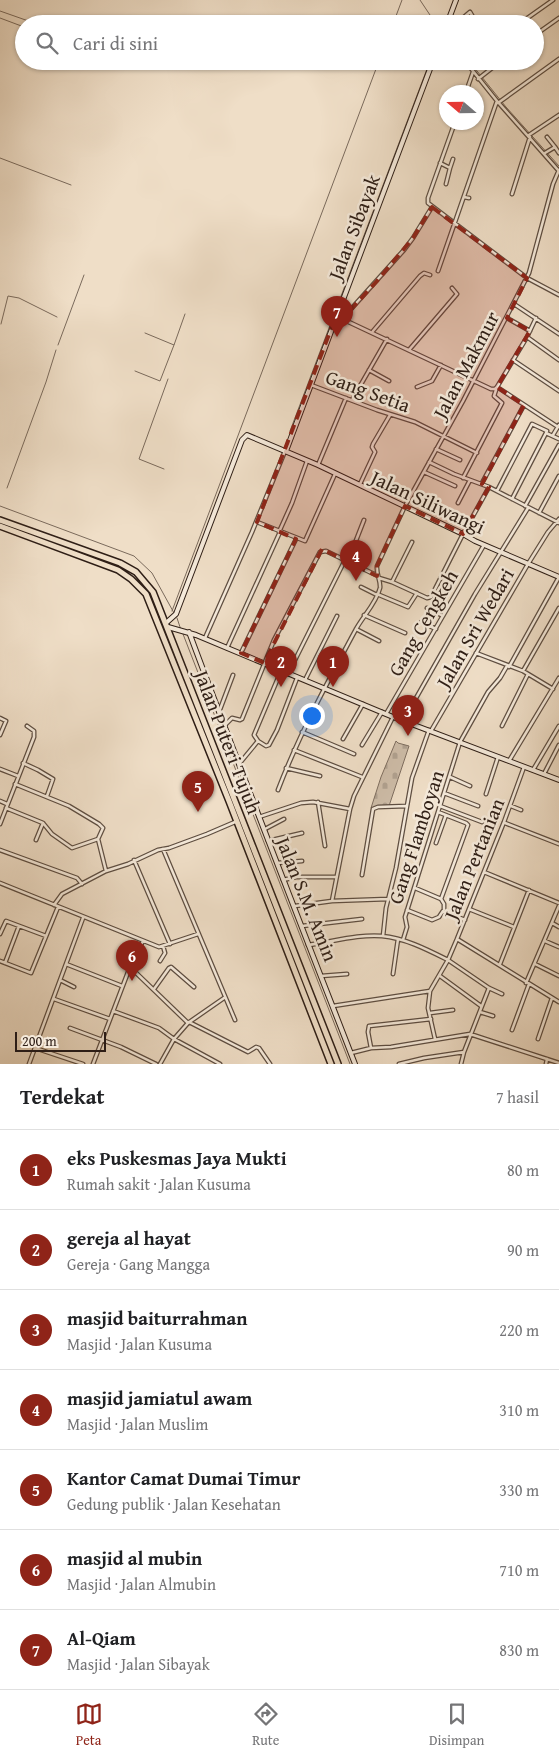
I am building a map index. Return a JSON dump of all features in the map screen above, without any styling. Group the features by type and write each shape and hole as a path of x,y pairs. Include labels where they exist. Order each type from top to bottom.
{"highway":[{"name":"Jalan Puteri Tujuh","path":"0,520 118,570 127,575 142,589 149,599 237,821 338,1064"},
{"name":"Jalan Puteri Tujuh","path":"0,526 114,560 131,569 149,586 168,628 331,1064"}],"street":[{"path":"451,15 456,0"},
{"path":"532,15 553,0"},
{"path":"544,29 559,18"},
{"path":"544,69 559,58"},
{"name":"Jalan Sibayak","path":"285,451 430,70"},
{"path":"479,78 489,70"},
{"path":"438,271 499,102 543,70"},
{"path":"468,85 473,72 559,170"},
{"path":"512,194 529,136 559,116"},
{"path":"452,130 427,200 432,207 527,278 559,294"},
{"path":"548,137 559,153"},
{"path":"546,153 555,147"},
{"path":"446,184 453,159"},
{"path":"440,163 450,168"},
{"name":"Jalan Makmur","path":"378,577 377,566 405,506 527,278 553,184 559,170"},
{"path":"464,196 469,198"},
{"path":"343,318 414,238 432,207"},
{"path":"372,332 420,276 424,273 430,275"},
{"path":"409,350 457,294 452,288"},
{"path":"514,304 559,334"},
{"path":"336,316 387,338 494,390 497,388 558,426 553,435"},
{"path":"507,318 530,330"},
{"path":"463,478 502,403 494,396 497,388 536,318"},
{"path":"527,337 559,360"},
{"path":"352,400 387,338"},
{"path":"513,360 559,391"},
{"path":"418,387 432,381 441,365"},
{"path":"369,370 389,381"},
{"name":"Gang Setia","path":"311,385 390,415 415,422 477,453"},
{"path":"318,465 346,398"},
{"path":"482,484 524,405"},
{"path":"360,486 375,452 373,444 390,415"},
{"path":"497,491 532,424 559,439"},
{"path":"512,499 546,433"},
{"path":"205,638 285,451 251,436 246,436 243,439 176,614 168,628 205,638 393,717 533,771 559,779"},
{"path":"404,721 442,651 527,507 559,445"},
{"path":"436,449 460,460"},
{"name":"Jalan Siliwangi","path":"285,451 405,506 484,545 559,577"},
{"path":"227,648 292,504 307,461"},
{"path":"429,462 463,478 490,487 558,522"},
{"path":"424,472 455,486"},
{"path":"256,522 296,539 306,540 335,474"},
{"path":"539,513 559,476"},
{"path":"458,503 470,480"},
{"path":"223,727 232,718 242,719 264,663 292,604 315,559 322,551 326,551 378,577 427,598 431,596 490,487"},
{"path":"288,674 346,561 364,520"},
{"name":"Jalan Sri Wedari","path":"383,936 384,918 396,868 412,778 430,731 528,564 548,532 558,522"},
{"path":"241,653 296,539"},
{"path":"392,582 412,542"},
{"name":"Gang Cengkeh","path":"362,745 436,629 484,545"},
{"path":"278,790 302,732 324,688 377,594 380,584 378,577"},
{"name":"Gang Flamboyan","path":"403,940 407,928 405,917 407,910 460,742 488,692 508,666 559,577"},
{"path":"360,587 408,607 417,593"},
{"path":"427,608 443,616"},
{"path":"523,671 559,608"},
{"path":"305,680 337,616"},
{"path":"364,616 405,633"},
{"path":"420,622 436,629"},
{"path":"356,630 379,641"},
{"name":"Jalan S.M. Amin","path":"183,631 219,713 355,1064"},
{"path":"476,653 523,671 553,689"},
{"path":"282,671 254,735 258,741 267,746 272,741 298,678"},
{"path":"502,726 528,674"},
{"path":"219,713 233,675"},
{"path":"509,761 530,723 559,678"},
{"path":"343,739 363,704"},
{"path":"332,901 350,809 393,717"},
{"path":"0,718 6,721 0,735"},
{"path":"0,824 35,735 33,730 27,726"},
{"path":"533,771 559,726"},
{"path":"302,732 354,754"},
{"path":"238,765 258,741"},
{"path":"544,774 559,746"},
{"path":"294,750 363,778"},
{"path":"486,794 498,757"},
{"path":"23,763 53,779 47,797"},
{"name":"Jalan Pertanian","path":"430,992 448,960 465,920 524,767"},
{"path":"286,768 320,776"},
{"path":"0,769 18,776"},
{"path":"450,777 470,786"},
{"path":"15,784 69,806 99,824 103,828 98,839 106,871"},
{"path":"444,793 478,806"},
{"path":"0,802 43,823 52,834 72,848 98,839"},
{"path":"258,817 301,803 318,802 350,809"},
{"path":"318,802 325,846"},
{"path":"362,876 373,809 378,807 406,806"},
{"path":"440,806 482,822"},
{"path":"510,806 520,810"},
{"path":"438,812 466,822 468,825 441,899"},
{"path":"436,843 446,815"},
{"path":"264,830 284,819"},
{"path":"54,905 62,894 106,871 237,821"},
{"path":"504,822 559,844"},
{"path":"36,840 43,823"},
{"path":"268,841 302,833"},
{"path":"163,849 224,998 235,1020"},
{"path":"0,850 77,878 82,884"},
{"path":"134,860 170,944"},
{"path":"277,863 302,861"},
{"path":"484,872 529,890 559,905 558,915 552,923 527,983 512,1030"},
{"path":"283,880 296,877 336,877"},
{"path":"0,883 157,947 198,934"},
{"path":"407,910 434,921 443,910 444,904 441,899 415,888"},
{"path":"500,964 529,890"},
{"path":"295,906 332,901 388,899"},
{"path":"0,961 31,973 58,907"},
{"path":"469,909 515,927"},
{"path":"443,910 465,920"},
{"path":"29,1064 83,918"},
{"path":"302,926 362,919"},
{"path":"0,934 5,921 46,936"},
{"path":"552,923 559,927"},
{"path":"5,963 19,926"},
{"path":"308,945 359,937 383,936 403,940 448,960 489,988 502,994"},
{"path":"393,974 398,939"},
{"path":"457,939 559,1002"},
{"path":"545,940 559,947"},
{"path":"93,1064 130,966 143,941"},
{"path":"160,961 165,952 164,946"},
{"path":"66,964 122,986"},
{"path":"535,964 559,976"},
{"path":"130,966 188,1022 248,1052 256,1047 259,1048 270,1064"},
{"path":"154,989 171,967 194,987"},
{"path":"322,976 346,974"},
{"path":"440,976 482,1006"},
{"path":"60,980 74,987"},
{"path":"461,1064 470,1034 489,988"},
{"path":"333,1006 430,992 428,1002 434,1040"},
{"path":"160,1064 174,1040 188,1022 224,998"},
{"path":"538,1039 552,998"},
{"path":"54,999 110,1019"},
{"path":"429,1013 453,1010"},
{"path":"113,1011 159,1028 174,1040 220,1064"},
{"path":"480,1012 493,1016"},
{"path":"371,1048 368,1032 369,1026 431,1019"},
{"path":"70,1028 156,1064"},
{"path":"351,1053 371,1048 391,1047 470,1034 559,1062"},
{"path":"35,1048 83,1064"},
{"path":"399,1064 464,1052"},
{"path":"546,1064 547,1059"}],"highlighted area":[{"path":"432,207 527,278 507,318 530,331 497,387 524,405 482,484 489,487 463,534 405,506 377,566 377,576 322,549 264,663 241,653 296,539 257,522 336,316 343,318 377,281 413,238"}],"green space":[{"path":"396,741 409,746 389,806 371,808 381,777"}],"waterway":[{"path":"396,15 402,0"},
{"path":"420,0 430,15"},
{"path":"0,11 15,16"},
{"path":"0,18 15,24"},
{"path":"172,611 376,70"},
{"path":"290,431 427,70"},
{"path":"476,70 506,107 559,166"},
{"path":"0,158 71,185"},
{"path":"58,345 84,275"},
{"path":"1,324 8,296 19,298 57,317"},
{"path":"145,333 174,345 185,314"},
{"path":"135,371 160,381 174,345"},
{"path":"7,488 56,350"},
{"path":"164,469 139,459 168,379"},
{"path":"0,506 134,556 152,573 174,613"},
{"path":"177,618 181,630"},
{"path":"183,634 350,1064"}],"place":[{"name":"Al-Qiam","path":"337,337"},
{"name":"masjid jamiatul awam","path":"356,581"},
{"name":"gereja al hayat","path":"281,687"},
{"name":"eks Puskesmas Jaya Mukti","path":"333,687"},
{"name":"masjid baiturrahman","path":"408,736"},
{"name":"Kantor Camat Dumai Timur","path":"198,812"},
{"name":"masjid al mubin","path":"132,981"}]}
